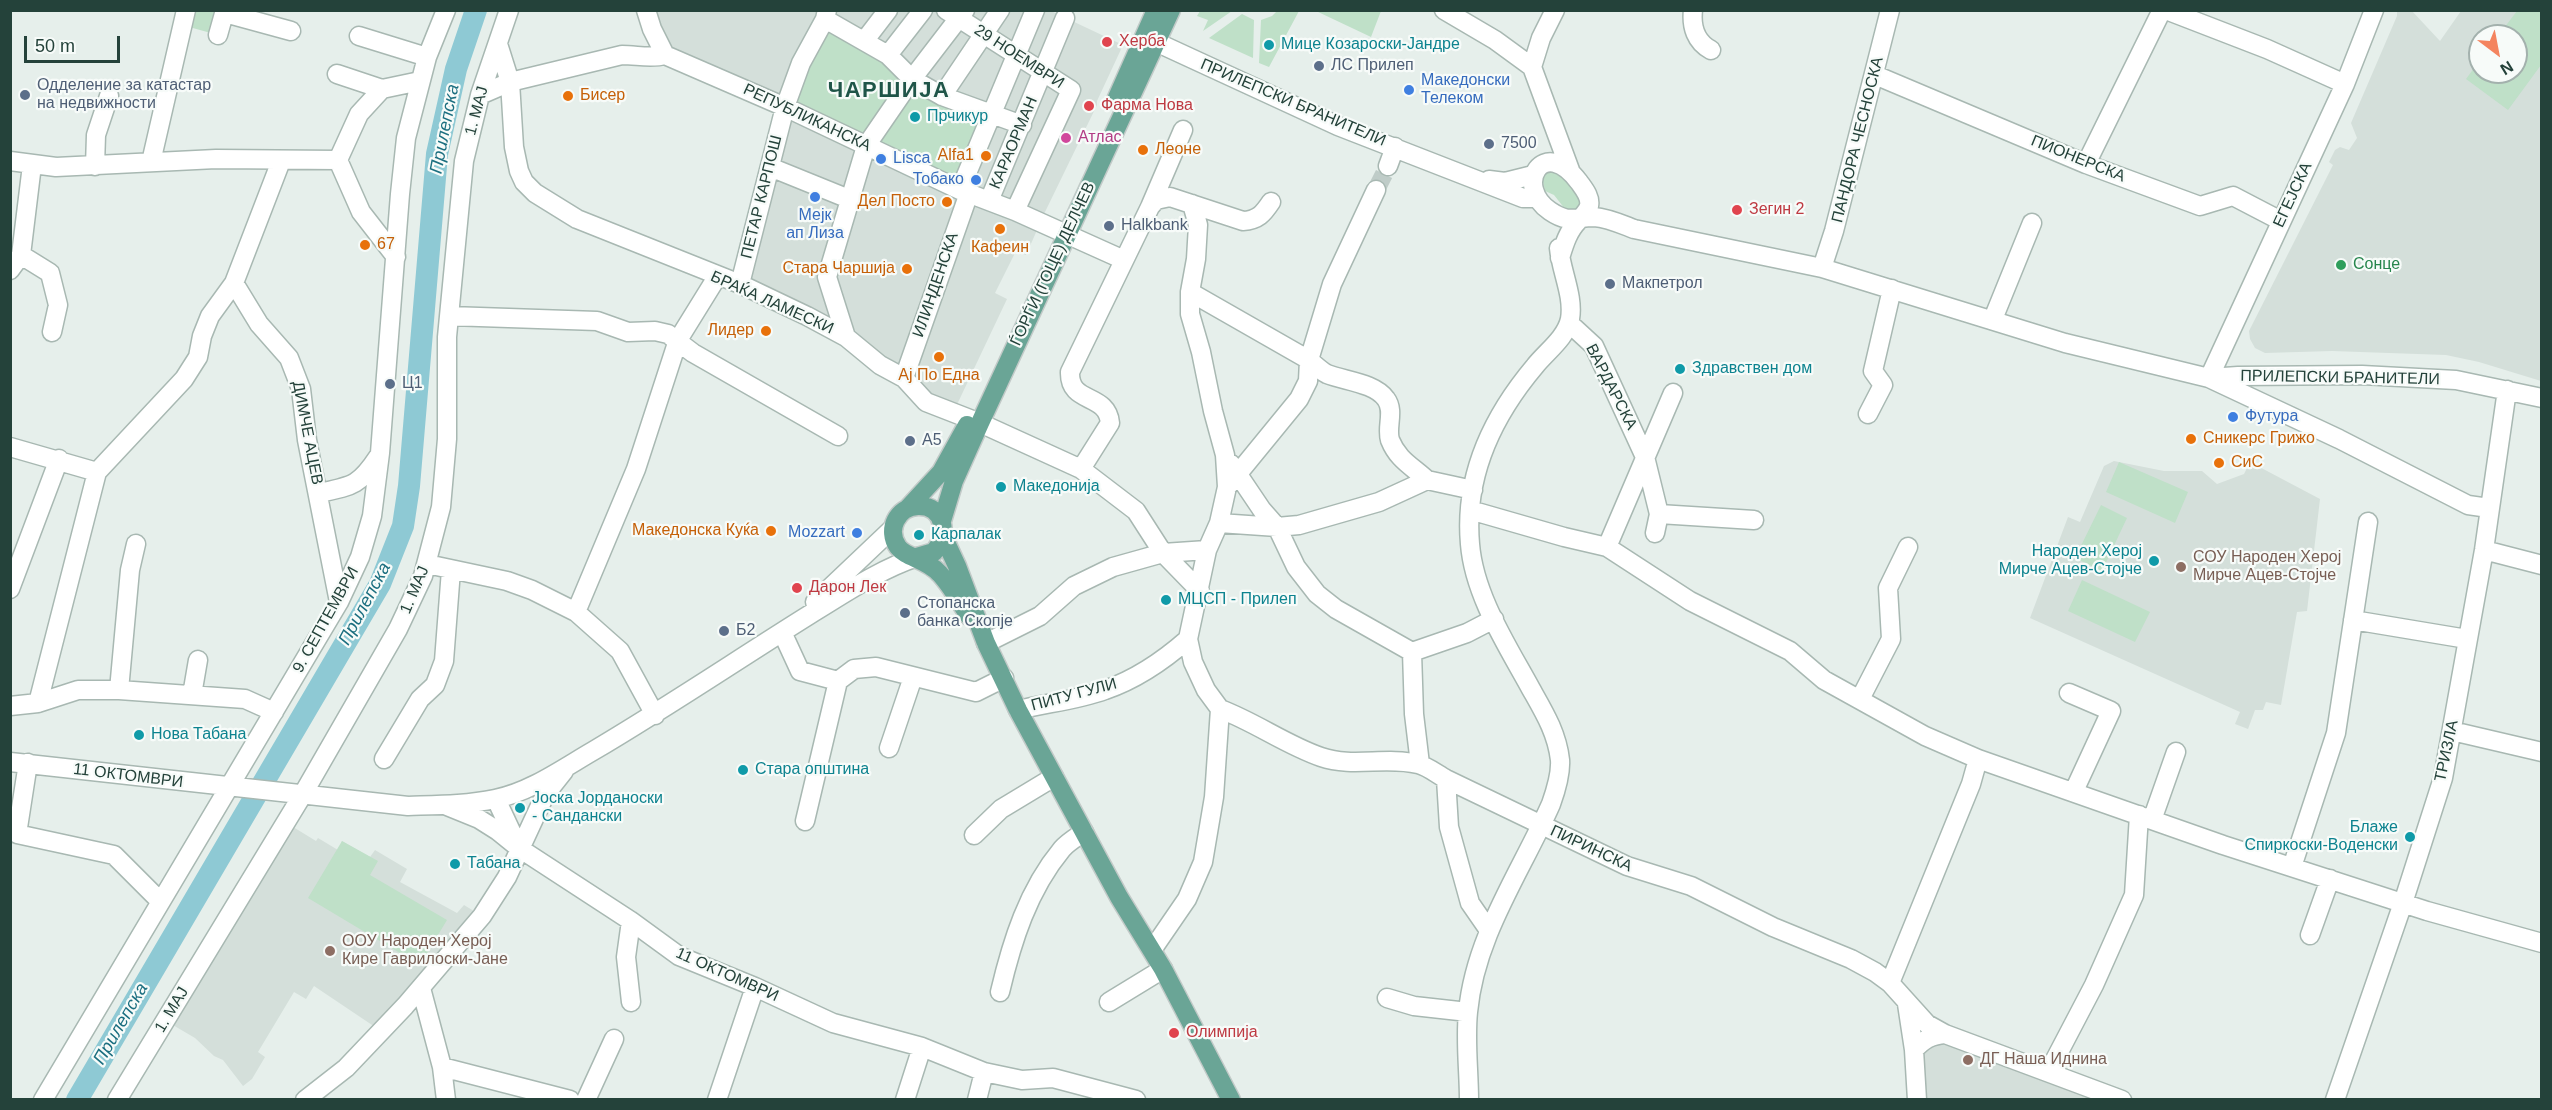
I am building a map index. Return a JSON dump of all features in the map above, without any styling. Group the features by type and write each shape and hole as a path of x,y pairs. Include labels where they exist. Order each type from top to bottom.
{"main road":[{"name":"ЃОРЃИ (ГОЦЕ) ДЕЛЧЕВ","path":"1151,40 1156,10"},
{"name":"ЃОРЃИ (ГОЦЕ) ДЕЛЧЕВ","path":"943,529 954,481 975,421 1151,40 1171,10"},
{"name":"ЃОРЃИ (ГОЦЕ) ДЕЛЧЕВ","path":"907,509 941,472 975,421"},
{"path":"943,529 934,552 917,557 909,556 896,545 893,528 895,520 907,509 915,506 931,509 943,529 986,642 1018,710 1119,897 1163,969 1231,1100"},
{"path":"917,557 941,574 986,642"}],"street":[{"path":"151,162 186,10"},
{"name":"9. СЕПТЕМВРИ","path":"43,1100 339,602 360,557 372,516 380,453 406,138 427,57 447,10"},
{"name":"1. МАЈ","path":"117,1100 303,794 398,629 427,564 441,507 447,439 447,337 464,161 480,95 509,10"},
{"path":"646,10 652,29 665,55"},
{"path":"865,40 888,10"},
{"path":"888,55 923,10"},
{"path":"942,96 1000,10"},
{"name":"ИЛИНДЕНСКА","path":"904,378 991,115 1035,10"},
{"path":"1444,10 1494,40 1532,67 1570,170 1588,195 1589,205 1566,241 1560,258"},
{"path":"1532,67 1541,38 1555,10"},
{"path":"1693,10 1692,19 1698,40 1711,50"},
{"name":"ПАНДОРА ЧЕСНОСКА","path":"1822,268 1834,231 1890,10"},
{"path":"2086,164 2164,10 2267,49 2344,84"},
{"name":"ЕГЕЈСКА","path":"2209,378 2344,84 2374,10"},
{"path":"218,35 225,12 291,32"},
{"path":"846,337 827,277 866,146 957,13"},
{"name":"29 НОЕМВРИ","path":"957,13 1016,56 1071,90 1015,211"},
{"path":"826,15 888,55 912,79 942,96 1022,125"},
{"name":"ПЕТАР КАРПОШ","path":"740,284 785,107 801,63 826,15"},
{"name":"КАРАОРМАН","path":"989,201 1065,18"},
{"path":"359,36 427,57"},
{"name":"ПРИЛЕПСКИ БРАНИТЕЛИ","path":"1151,40 1338,126 1523,198 1537,198"},
{"name":"БРАЌА ЛАМЕСКИ","path":"498,44 510,82 514,147 519,171 535,193 577,219 717,277 740,284 846,337 879,365 904,378 926,402 975,421 1081,469 1136,511 1163,553 1200,591"},
{"name":"РЕПУБЛИКАНСКА","path":"480,95 510,82 622,55 640,55 652,59 665,55 785,107 964,191 1015,211 1124,260"},
{"path":"337,74 382,89 420,81"},
{"name":"ПИОНЕРСКА","path":"1875,75 2086,164 2200,206 2234,196 2281,221"},
{"path":"382,89 359,114 338,160 361,212 396,257"},
{"path":"95,166 96,135 109,96"},
{"path":"1550,120 1552,144 1538,169 1537,198 1554,214 1578,221"},
{"path":"1081,469 1110,423 1110,414 1104,406 1074,391 1070,382 1070,372 1150,207 1183,130"},
{"path":"1388,166 1395,147"},
{"path":"10,161 32,165 95,166 216,159 338,160"},
{"path":"38,703 97,472 184,379 198,357 202,336 210,316 234,283 281,161"},
{"path":"1538,169 1552,162 1562,164 1570,170"},
{"path":"32,165 16,262 50,273 58,305 52,332"},
{"path":"770,167 849,199"},
{"name":"ПРИЛЕПСКИ БРАНИТЕЛИ","path":"1475,178 1505,182 1538,169"},
{"path":"1152,950 1186,899 1203,862 1214,797 1220,709 1206,690 1193,662 1188,639 1207,550 1219,523 1232,481 1299,399 1308,381 1309,360 1332,284 1376,190"},
{"name":"ПРИЛЕПСКИ БРАНИТЕЛИ","path":"1588,195 1600,206 1614,214 1665,236"},
{"path":"1150,207 1156,200 1170,197 1243,221 1254,220 1263,214 1271,202"},
{"path":"1192,204 1198,225 1196,259 1190,292 1190,314 1202,352 1213,411 1232,481 1277,527 1296,567 1317,594 1336,609 1412,652 1467,633 1494,619"},
{"path":"1469,1100 1468,1012 1475,974 1488,929 1541,826 1557,788 1560,762 1554,729 1494,619 1474,576 1470,543 1470,510 1473,490 1477,470 1491,429 1507,401 1559,339 1569,323 1572,308 1560,258 1554,214"},
{"name":"ПРИЛЕПСКИ БРАНИТЕЛИ","path":"1578,221 1593,217 1611,220 1634,229 1822,268 2065,343 2209,378 2339,439 2468,505 2489,508"},
{"path":"1993,319 2032,223"},
{"path":"576,612 636,469 678,340 717,277"},
{"name":"ДИМЧЕ АЦЕВ","path":"234,283 259,324 289,358 301,389 307,440 339,602"},
{"path":"1868,414 1883,385 1873,372 1892,289"},
{"path":"1190,292 1309,360 1325,373 1378,391 1387,399 1390,407 1389,438 1401,460 1412,466 1427,480 1473,490"},
{"path":"450,315 597,321 628,332 655,331 668,334 693,353 838,436"},
{"name":"ВАРДАРСКА","path":"1569,323 1593,346 1645,457 1659,514 1655,533"},
{"name":"ПРИЛЕПСКИ БРАНИТЕЛИ","path":"2209,378 2362,375 2456,380 2541,398"},
{"name":"ТРИЗЛА","path":"2336,1100 2443,778 2484,550 2507,390"},
{"name":"ВАРДАРСКА","path":"1607,547 1673,393"},
{"path":"10,447 59,459 97,472"},
{"name":"ДИМЧЕ АЦЕВ","path":"319,493 351,486 367,473 380,453"},
{"path":"10,589 59,459"},
{"path":"1219,523 1277,527 1329,518 1379,502 1427,480"},
{"path":"1470,510 1607,547 1690,601 1791,651 1824,680 1925,736 1978,759 2292,867 2403,903 2541,943"},
{"path":"1659,514 1754,520"},
{"path":"2292,867 2336,733 2368,522"},
{"path":"782,632 893,528"},
{"path":"118,690 130,570 136,544"},
{"path":"1860,699 1891,639 1888,588 1908,548"},
{"path":"986,642 1040,616 1074,586 1113,567 1163,553 1207,550"},
{"path":"2484,550 2541,565"},
{"path":"782,632 882,570 917,557"},
{"path":"427,564 507,581 576,612 620,651 655,715"},
{"name":"1. МАЈ","path":"384,759 420,699 435,685 444,661 451,570"},
{"path":"2353,620 2467,639"},
{"path":"782,632 800,670 838,681"},
{"name":"11 ОКТОМВРИ","path":"160,901 114,855 17,834 19,763 408,806 445,805 496,799 527,788 655,715 782,632"},
{"name":"ПИТУ ГУЛИ","path":"1018,710 1104,691 1134,678 1164,660 1188,639"},
{"path":"1412,652 1413,714 1420,764"},
{"path":"192,695 198,660"},
{"path":"805,821 838,681 854,669 876,667 976,693 1004,678"},
{"path":"889,748 913,677"},
{"path":"10,706 38,703 78,690 118,690 246,699 274,712"},
{"path":"2069,693 2111,711 2074,791"},
{"name":"ПИРИНСКА","path":"1220,709 1245,718 1321,757 1348,763 1420,764 1446,780 1635,869 1691,886 1773,927 1851,959 1875,972 1890,983 1907,1005 1914,1050 1917,1100"},
{"path":"2452,732 2541,752"},
{"path":"2049,1071 2094,985 2134,895 2146,818 2175,752"},
{"path":"1890,983 1971,784 1978,759"},
{"path":"306,1100 346,1068 421,988 482,916 507,877 545,795 569,765"},
{"path":"974,835 1001,809 1054,777"},
{"path":"1446,780 1449,827 1470,903 1488,929"},
{"path":"496,799 519,848"},
{"name":"11 ОКТОМВРИ","path":"445,805 498,831 519,848 680,956 833,1023 922,1047 984,1072 1022,1080 1053,1078 1111,1096 1136,1100"},
{"path":"1000,992 1011,946 1030,898 1063,847 1084,832"},
{"path":"2310,935 2330,879"},
{"path":"631,921 626,957 631,1002"},
{"path":"1109,1002 1163,969"},
{"path":"717,1100 755,987"},
{"path":"421,988 442,1067 446,1100"},
{"path":"1387,998 1414,1006 1468,1012"},
{"path":"1907,1005 1927,1024 1945,1034 2122,1100"},
{"path":"1914,1050 1922,1041 1935,1035 1945,1034"},
{"path":"586,1100 614,1038"},
{"path":"905,1100 922,1047"},
{"path":"442,1067 570,1100"},
{"path":"977,1100 984,1072"}],"shaded area":[{"name":"ЧАРШИЈА","path":"646,11 1051,11 1123,45 1026,255 1016,251 995,293 1007,299 953,413 913,386 740,284 785,107 665,55"},
{"path":"2397,11 2412,11 2440,41 2461,11 2541,11 2541,381 2479,362 2446,355 2332,351 2265,353 2255,348 2249,331 2333,165 2329,162 2335,150 2340,147 2349,150 2357,138 2351,123 2397,16"},
{"name":"СОУ Народен Херој Мирче Ацев-Стојче","path":"2114,461 2164,471 2202,471 2217,484 2244,474 2250,462 2320,499 2307,611 2297,612 2281,705 2266,702 2263,710 2255,710 2248,729 2235,724 2240,712 2030,618 2068,517 2080,522 2104,466"},
{"name":"ООУ Народен Херој Кире Гаврилоски-Јане","path":"285,822 316,841 318,838 338,850 342,841 370,857 375,850 407,869 400,882 457,913 464,905 482,916 381,1031 314,986 306,999 294,992 258,1052 265,1057 252,1079 243,1086 223,1060 214,1056 195,1038 166,1021"},
{"name":"ДГ Наша Иднина","path":"1935,1035 2122,1099 1917,1099 1922,1041"}],"green space":[{"path":"1200,10 1232,11 1203,31 1208,20 1197,16"},
{"path":"186,11 225,11 218,35 182,25"},
{"path":"1277,11 1299,11 1269,67 1259,63 1261,20 1272,16"},
{"path":"1316,11 1381,11 1371,37"},
{"path":"2517,11 2541,11 2541,65 2528,83 2528,24 2507,24"},
{"path":"1242,14 1254,20 1253,58 1209,38"},
{"path":"825,19 991,115 960,190 785,107"},
{"path":"2473,84 2527,84 2508,110"},
{"path":"1551,170 1569,183 1582,202 1574,211 1565,209 1554,195 1545,191 1542,177"},
{"path":"2119,462 2188,492 2175,523 2106,492"},
{"path":"2101,505 2127,518 2102,571 2075,558"},
{"path":"2082,580 2150,612 2135,642 2068,611"},
{"path":"342,841 378,861 370,875 447,920 420,965 308,898"}],"waterway":[{"name":"Прилепска","path":"77,1100 380,584 403,526 409,486 437,154 456,69 476,10"}],"tunnel":[{"path":"1376,190 1388,166"}],"place":[{"name":"Херба","path":"1107,42"},
{"name":"Мице Козароски-Јандре","path":"1269,45"},
{"name":"ЛС Прилеп","path":"1319,66"},
{"name":"Македонски Телеком","path":"1409,90"},
{"name":"Одделение за катастар на недвижности","path":"25,95"},
{"name":"Бисер","path":"568,96"},
{"name":"Фарма Нова","path":"1089,106"},
{"name":"Прчикур","path":"915,117"},
{"name":"Атлас","path":"1066,138"},
{"name":"7500","path":"1489,144"},
{"name":"Леоне","path":"1143,150"},
{"name":"Alfa1","path":"986,156"},
{"name":"Lisca","path":"881,159"},
{"name":"Тобако","path":"976,180"},
{"name":"Мејк ап Лиза","path":"815,197"},
{"name":"Дел Посто","path":"947,202"},
{"name":"Зегин 2","path":"1737,210"},
{"name":"Halkbank","path":"1109,226"},
{"name":"Кафеин","path":"1000,229"},
{"name":"67","path":"365,245"},
{"name":"Сонце","path":"2341,265"},
{"name":"Стара Чаршија","path":"907,269"},
{"name":"Макпетрол","path":"1610,284"},
{"name":"Лидер","path":"766,331"},
{"name":"Ај По Една","path":"939,357"},
{"name":"Здравствен дом","path":"1680,369"},
{"name":"Ц1","path":"390,384"},
{"name":"Футура","path":"2233,417"},
{"name":"Сникерс Грижо","path":"2191,439"},
{"name":"А5","path":"910,441"},
{"name":"СиС","path":"2219,463"},
{"name":"Македонија","path":"1001,487"},
{"name":"Македонска Куќа","path":"771,531"},
{"name":"Mozzart","path":"857,533"},
{"name":"Карпалак","path":"919,535"},
{"name":"Народен Херој Мирче Ацев-Стојче","path":"2154,561"},
{"name":"СОУ Народен Херој Мирче Ацев-Стојче","path":"2181,567"},
{"name":"Дарон Лек","path":"797,588"},
{"name":"МЦСП - Прилеп","path":"1166,600"},
{"name":"Стопанска банка Скопје","path":"905,613"},
{"name":"Б2","path":"724,631"},
{"name":"Нова Табана","path":"139,735"},
{"name":"Стара општина","path":"743,770"},
{"name":"Јоска Јорданоски - Сандански","path":"520,808"},
{"name":"Блаже Спиркоски-Воденски","path":"2410,837"},
{"name":"Табана","path":"455,864"},
{"name":"ООУ Народен Херој Кире Гаврилоски-Јане","path":"330,951"},
{"name":"Олимпија","path":"1174,1033"},
{"name":"ДГ Наша Иднина","path":"1968,1060"}],"district":[{"name":"ЧАРШИЈА","path":"889,91"}]}
